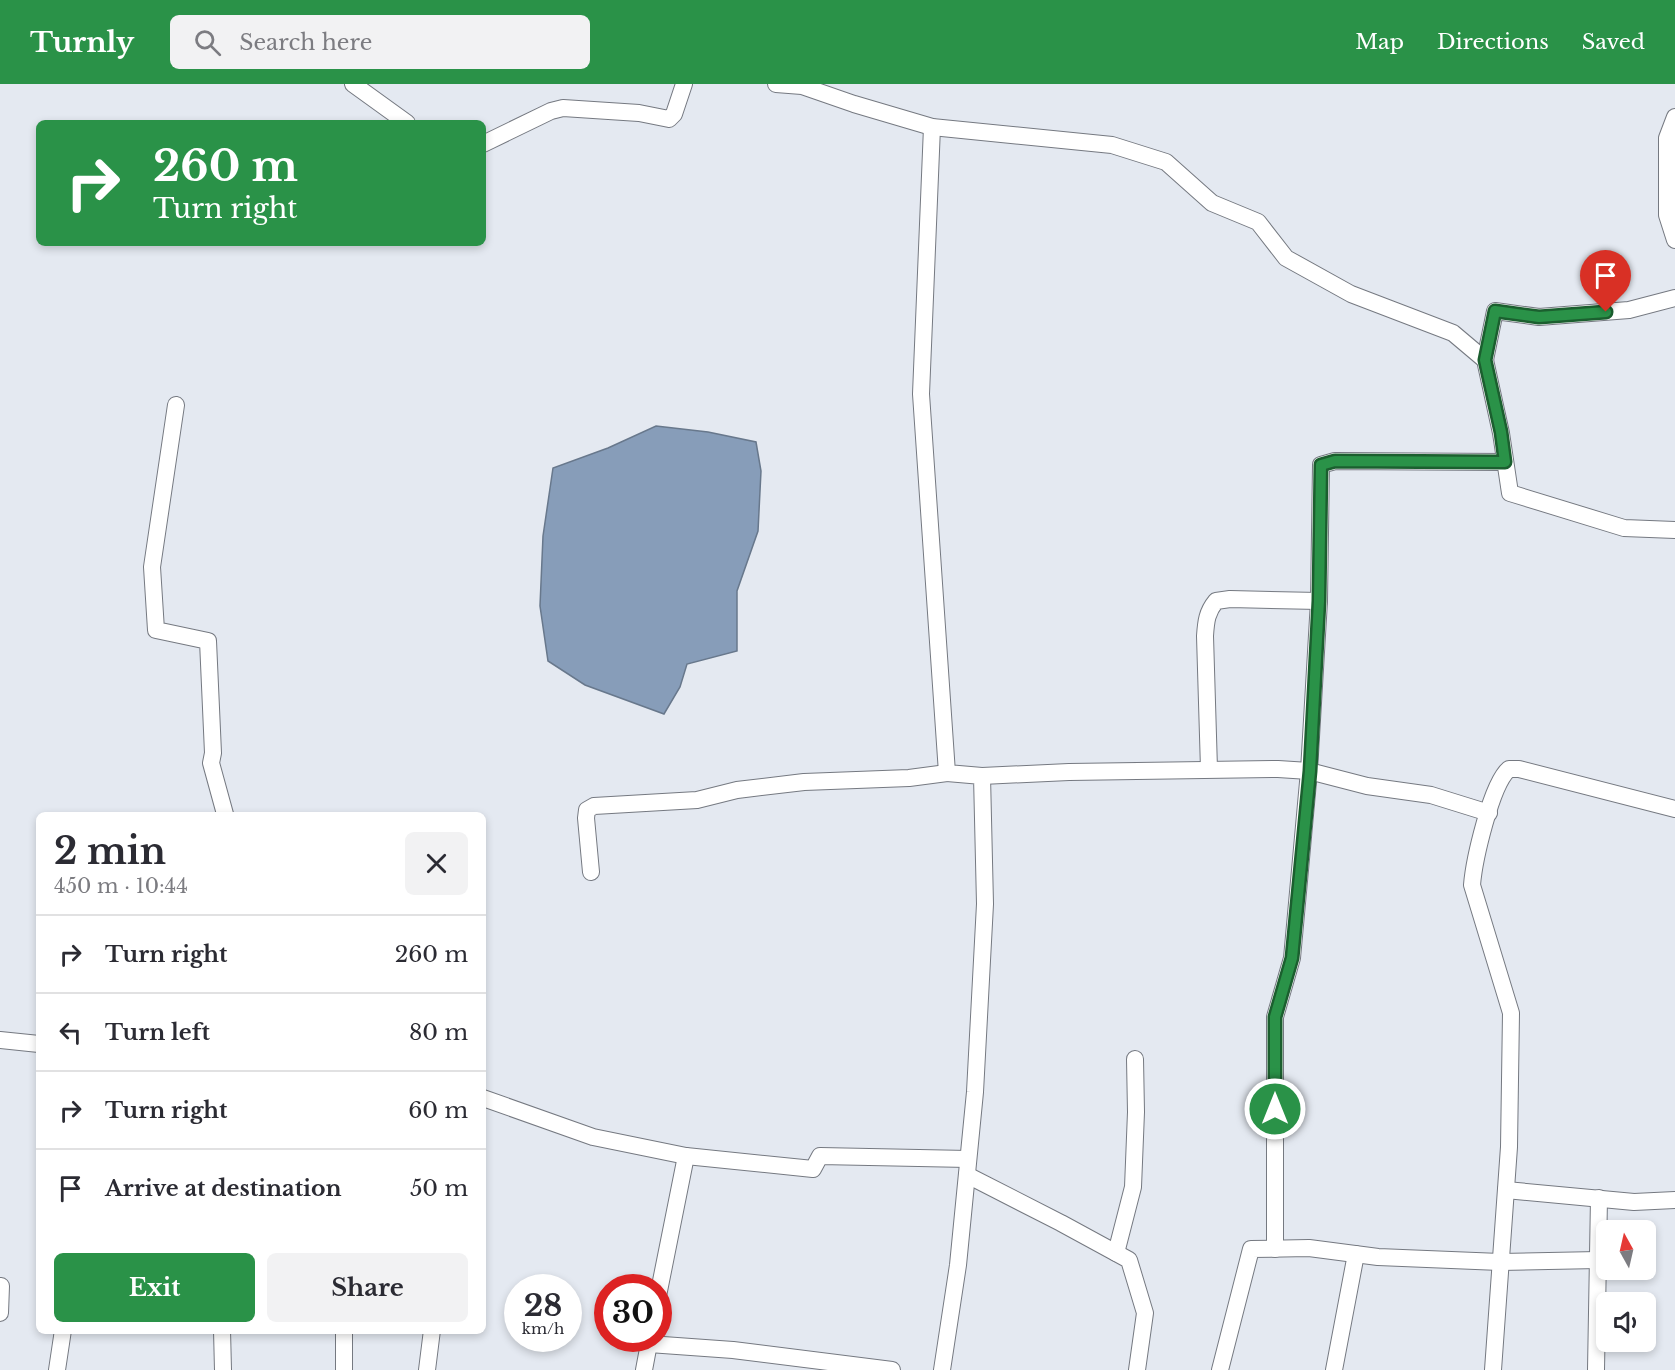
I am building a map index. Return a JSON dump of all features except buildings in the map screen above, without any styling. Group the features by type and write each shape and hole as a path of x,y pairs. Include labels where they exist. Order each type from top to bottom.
{"street":[{"path":"353,84 403,120"},
{"path":"486,143 563,108 639,113 669,118 674,114 684,84"},
{"path":"776,84 802,86 932,127 1112,145 1166,162 1212,203 1258,222 1286,258 1351,294 1453,333 1485,360"},
{"path":"1675,117 1667,138 1671,191 1667,215 1675,240"},
{"path":"932,127 921,394 947,773"},
{"path":"1675,298 1629,310 1539,317 1495,311 1485,360 1501,432 1510,493 1624,528 1675,530"},
{"path":"176,405 152,567 156,630 208,641 213,753 211,763 224,812"},
{"path":"1275,1249 1275,1017 1292,958 1310,771 1319,601 1321,465 1335,461 1505,462"},
{"path":"1209,769 1205,636 1206,619 1210,608 1216,601 1230,599 1319,601"},
{"path":"591,872 586,818 587,810 594,806 697,800 737,790 794,783 909,778 947,773 982,776 1261,768 1310,771 1367,786 1431,795 1489,813"},
{"path":"1493,1370 1509,1147 1511,1013 1472,885 1473,864 1489,813 1502,775 1509,769 1519,769 1675,809"},
{"path":"942,1370 958,1265 975,1092 985,904 982,776"},
{"path":"0,1040 36,1044"},
{"path":"1116,1253 1133,1187 1136,1112 1135,1059"},
{"path":"486,1102 593,1137 686,1156 813,1169 820,1156 968,1167 1129,1260 1145,1313 1137,1370"},
{"path":"662,1274 686,1156"},
{"path":"1506,1190 1634,1202 1675,1200"},
{"path":"1599,1198 1599,1220"},
{"path":"1220,1370 1251,1249 1309,1248 1378,1257 1500,1262 1596,1260"},
{"path":"1334,1370 1356,1254"},
{"path":"1596,1370 1598,1280"},
{"path":"0,1313 1,1286"},
{"path":"57,1370 62,1334"},
{"path":"222,1334 223,1370"},
{"path":"344,1334 344,1370"},
{"path":"427,1370 432,1334"},
{"path":"672,1343 892,1370"},
{"path":"644,1370 647,1352"}],"water":[{"path":"656,426 708,432 756,442 761,471 758,531 737,591 737,651 687,664 680,687 664,714 585,685 548,661 540,606 543,536 553,468 608,448"}],"route":[{"path":"1275,1109 1275,1017 1292,958 1310,771 1319,601 1319,471 1321,465 1335,461 1505,462 1501,432 1485,360 1495,311 1539,317 1606,312"}]}
